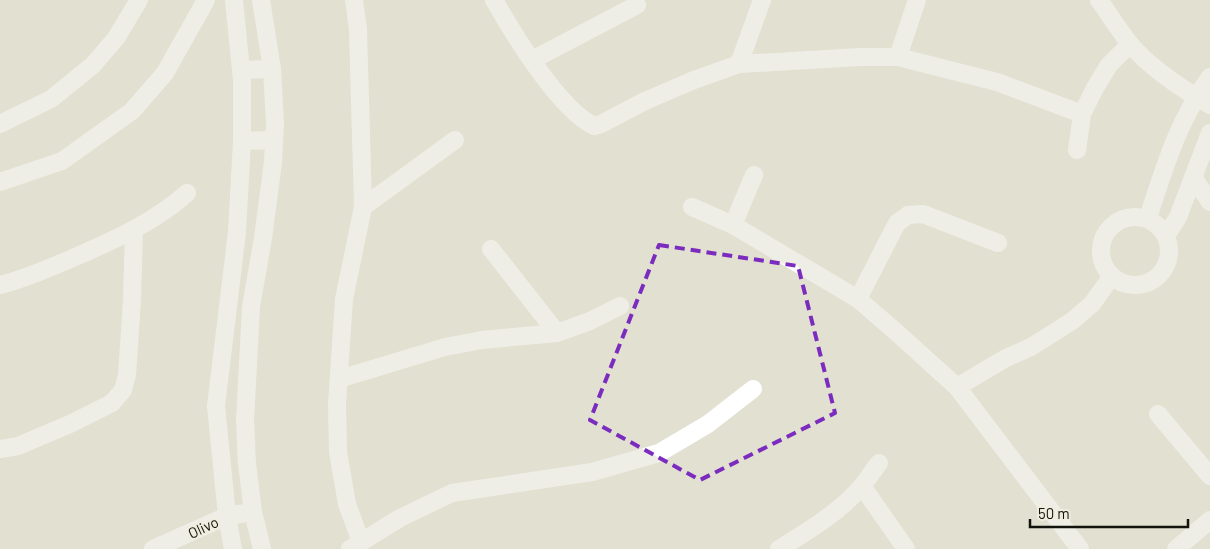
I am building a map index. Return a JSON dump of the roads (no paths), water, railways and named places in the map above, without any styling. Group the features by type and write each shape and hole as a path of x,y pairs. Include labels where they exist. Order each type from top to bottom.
{"street":[{"path":"0,124 50,99 93,65 116,38 139,0"},
{"path":"0,182 62,161 132,111 166,73 206,0"},
{"path":"233,549 227,516 216,406 237,232 242,140 241,70 234,0"},
{"path":"261,0 272,69 275,123 273,162 263,238 251,307 244,420 253,512 262,549"},
{"path":"354,0 358,29 363,207 344,299 339,379 338,452 356,546 400,518 452,494 592,472 660,453 708,424 753,389"},
{"path":"494,0 532,60 562,102 586,123 594,126 645,100 739,64 860,57 898,57 997,82 1082,114"},
{"path":"739,64 762,0"},
{"path":"898,57 917,0"},
{"path":"1099,0 1130,44 1153,66 1203,100"},
{"path":"532,60 637,5"},
{"path":"1077,150 1082,114 1095,88 1109,65 1130,44"},
{"path":"241,70 272,69"},
{"path":"1148,218 1176,135 1203,100 1210,77"},
{"path":"1166,236 1178,216 1210,133"},
{"path":"242,140 274,140"},
{"path":"363,207 455,140"},
{"path":"733,225 754,175"},
{"path":"1193,177 1210,202"},
{"path":"0,285 22,280 117,239 177,202 187,193"},
{"path":"692,207 733,225 858,299 957,387 1080,549"},
{"path":"858,299 897,223 908,215 923,214 998,243"},
{"path":"1132,216 1148,218 1159,226 1166,236 1170,252 1166,267 1156,279 1141,285 1126,284 1112,276 1103,263 1100,247 1105,232 1117,221 1132,216"},
{"path":"0,449 18,446 70,424 112,403 123,390 127,375 131,319 134,228"},
{"path":"491,249 557,333"},
{"path":"957,387 1006,358 1032,347 1072,322 1092,304 1112,276"},
{"path":"339,379 445,347 500,338 557,333 590,321 620,306"},
{"path":"1158,414 1210,476"},
{"path":"779,549 817,526 847,501 862,486 879,463"},
{"path":"862,486 906,549"},
{"name":"Olivo","path":"152,549 227,516 253,512"},
{"path":"1176,549 1210,520"}]}
